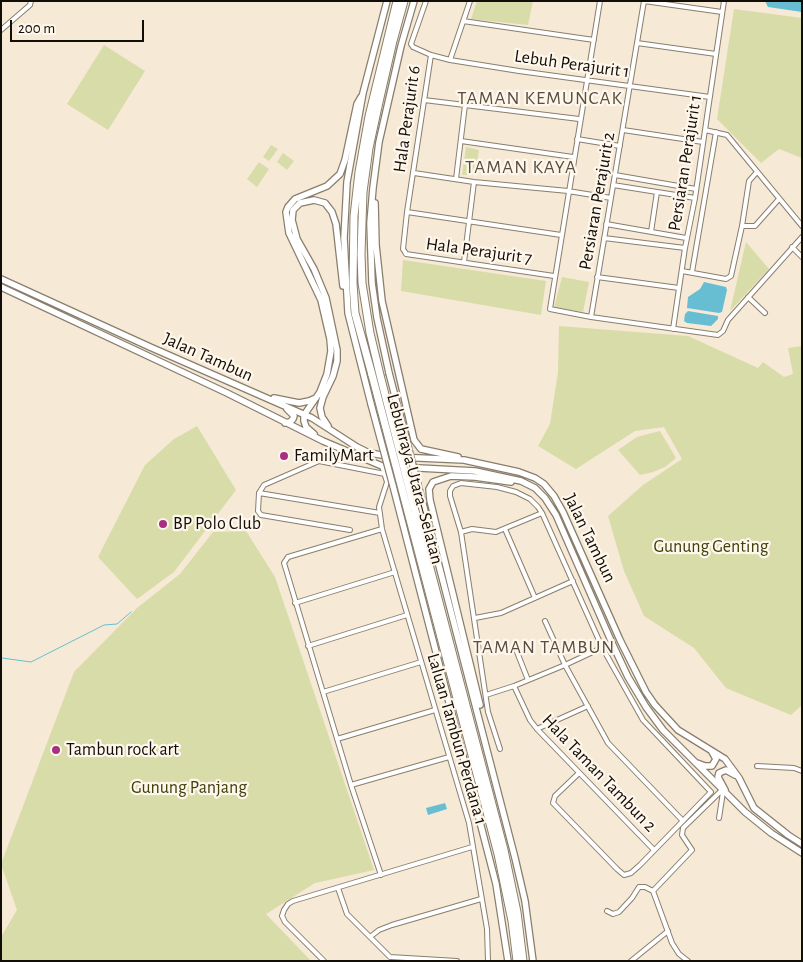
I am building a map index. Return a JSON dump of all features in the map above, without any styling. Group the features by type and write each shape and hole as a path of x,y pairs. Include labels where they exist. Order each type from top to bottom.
{"highway":[{"name":"Lebuhraya Utara–Selatan","path":"397,1 368,116 359,172 354,216 356,313 376,375 498,854 512,921 517,961"},
{"name":"Lebuhraya Utara–Selatan","path":"376,375 362,283 360,254 363,192 369,148 404,1"},
{"name":"Lebuhraya Utara–Selatan","path":"411,511 506,857 524,961"}],"main road":[{"path":"348,313 344,238 348,182 364,93 387,1"},
{"path":"414,1 379,142 370,231 372,283 377,318 389,373 515,858 525,902 533,961"},
{"path":"322,441 306,427 304,415 328,374 331,352 330,339 321,300 292,243 286,212 295,199 327,186 340,174 345,160 357,104 364,93"},
{"path":"373,188 378,275 382,301 414,440 421,449 455,456 464,460"},
{"path":"335,433 324,421 320,408 333,376 336,361 337,350 331,317 320,281 297,239 292,220 293,210 300,203 314,200 329,207 335,219 348,313 496,884 508,961"},
{"name":"Jalan Tambun","path":"1,279 148,347 281,404 304,415 357,447 382,456 464,460 519,472 535,478 549,490 563,512 642,686 655,705 678,730 725,759 739,778 754,808 802,844"},
{"name":"Jalan Tambun","path":"1,287 178,370 322,441 382,466 475,471 521,481 535,488 541,493 556,514 628,677 663,730 756,822 802,853"},
{"path":"114,340 138,347 148,347 154,355 178,370"},
{"path":"250,392 298,403 304,403 316,397"},
{"path":"281,404 294,416 290,422 284,423"},
{"path":"484,735 483,720 430,500 429,489 434,482 450,476 510,482 521,481"},
{"path":"694,762 709,767 715,763 714,754 707,747"},
{"path":"732,800 718,778 719,773 726,770 731,771 739,778"}],"street":[{"path":"2,28 31,4 31,1"},
{"name":"Hala Perajurit 6","path":"404,249 407,212 431,55 412,46 411,42 426,1"},
{"path":"450,60 470,1"},
{"path":"600,1 549,306 552,310 716,335 723,331 728,320 802,237"},
{"path":"644,1 722,12"},
{"name":"Persiaran Perajurit 2","path":"591,316 644,1"},
{"name":"Persiaran Perajurit 1","path":"673,329 684,248 695,198 724,1"},
{"path":"463,21 594,40"},
{"path":"636,44 716,54"},
{"name":"Lebuh Perajurit 1","path":"431,55 450,60 710,97"},
{"path":"424,100 579,119"},
{"path":"456,179 465,105"},
{"path":"623,130 703,142"},
{"path":"705,130 726,134 802,226"},
{"name":"Persiaran Perajurit 1","path":"692,272 716,132"},
{"path":"577,139 620,146"},
{"path":"461,141 573,157"},
{"path":"682,270 726,279 730,278 742,226 749,182 757,172"},
{"path":"414,173 610,198"},
{"path":"615,176 696,189"},
{"path":"464,262 474,182"},
{"path":"613,185 695,198"},
{"path":"652,232 657,192"},
{"path":"742,226 755,226 779,199"},
{"path":"407,212 561,235"},
{"path":"606,224 686,238"},
{"path":"604,238 684,248"},
{"path":"792,248 802,257"},
{"name":"Hala Perajurit 7","path":"404,249 406,254 554,276"},
{"path":"597,277 679,288"},
{"path":"748,297 765,313"},
{"path":"350,530 261,515 258,513 259,493 264,485 319,461 385,474"},
{"name":"Laluan Tambun Perdana 1","path":"382,466 387,482 379,507 382,529 469,823 487,930 488,961"},
{"path":"500,749 488,712 475,618 460,532 450,491 455,485 461,483 497,487 522,494 534,503 542,513 602,647 643,720 710,790 710,795 631,873 624,875 553,803 554,796 579,773"},
{"path":"259,493 380,513"},
{"path":"460,532 472,529 496,532 542,513"},
{"path":"382,529 288,557 285,559 284,564 351,785 382,875"},
{"path":"505,529 535,598"},
{"path":"295,603 394,572"},
{"path":"475,618 496,615 573,581"},
{"path":"308,646 407,615"},
{"path":"545,621 565,665 614,750 683,821"},
{"path":"486,695 514,686 565,665 612,643"},
{"path":"515,646 528,680"},
{"path":"323,692 421,662"},
{"name":"Hala Taman Tambun 2","path":"514,686 530,720 537,729 654,850"},
{"path":"537,729 588,706"},
{"path":"337,739 435,710"},
{"path":"351,785 449,757"},
{"path":"757,766 794,768 802,771"},
{"path":"719,818 723,791"},
{"path":"653,891 692,850 682,835 683,828 723,791"},
{"path":"324,961 282,916 284,910 293,901 472,847"},
{"path":"607,911 613,914 619,912 639,887 642,886 653,891 676,949 688,961"},
{"path":"338,888 347,914 390,957 458,961"},
{"path":"370,937 392,924 481,899"},
{"path":"631,961 668,931"}],"green space":[{"path":"477,1 533,1 528,25 471,19"},
{"path":"734,9 802,18 802,158 779,149 761,163 717,119"},
{"path":"104,45 145,71 108,130 67,104"},
{"path":"271,145 278,149 269,161 263,157"},
{"path":"466,147 479,150 475,175 462,175"},
{"path":"283,153 294,161 287,170 277,162"},
{"path":"259,162 269,169 257,187 247,179"},
{"path":"746,242 769,269 730,311"},
{"path":"403,260 546,281 541,315 401,291"},
{"path":"562,277 589,282 583,312 554,308"},
{"name":"Gunung Genting","path":"559,326 688,336 758,368 763,362 784,377 793,374 788,348 802,346 802,705 791,715 726,688 694,648 644,616 624,571 608,516 643,485 682,459 664,427 635,431 576,469 538,446 550,424 558,372"},
{"name":"BP Polo Club","path":"197,426 236,490 174,572 137,599 98,557 145,465 174,439"},
{"path":"660,431 676,458 665,467 640,475 618,450 637,437"},
{"name":"Gunung Panjang","path":"246,531 275,577 374,870 315,883 266,914 311,961 1,961 1,937 17,910 1,864 74,672 137,608 180,574 213,532"}],"water":[{"path":"765,1 802,1 802,12 768,7"},
{"path":"704,282 726,287 722,312 687,308 688,297 700,289"},
{"path":"688,311 718,316 718,319 711,326 687,323 684,321 685,314"},
{"path":"445,803 447,809 428,815 426,808"}],"waterway":[{"path":"2,658 31,662 104,625 117,624 131,612"}],"place":[{"name":"FamilyMart","path":"284,456"},
{"name":"BP Polo Club","path":"163,524"},
{"name":"Tambun rock art","path":"56,750"}],"district":[{"name":"TAMAN KEMUNCAK","path":"540,98"},
{"name":"TAMAN KAYA","path":"521,167"},
{"name":"TAMAN TAMBUN","path":"544,647"}]}
